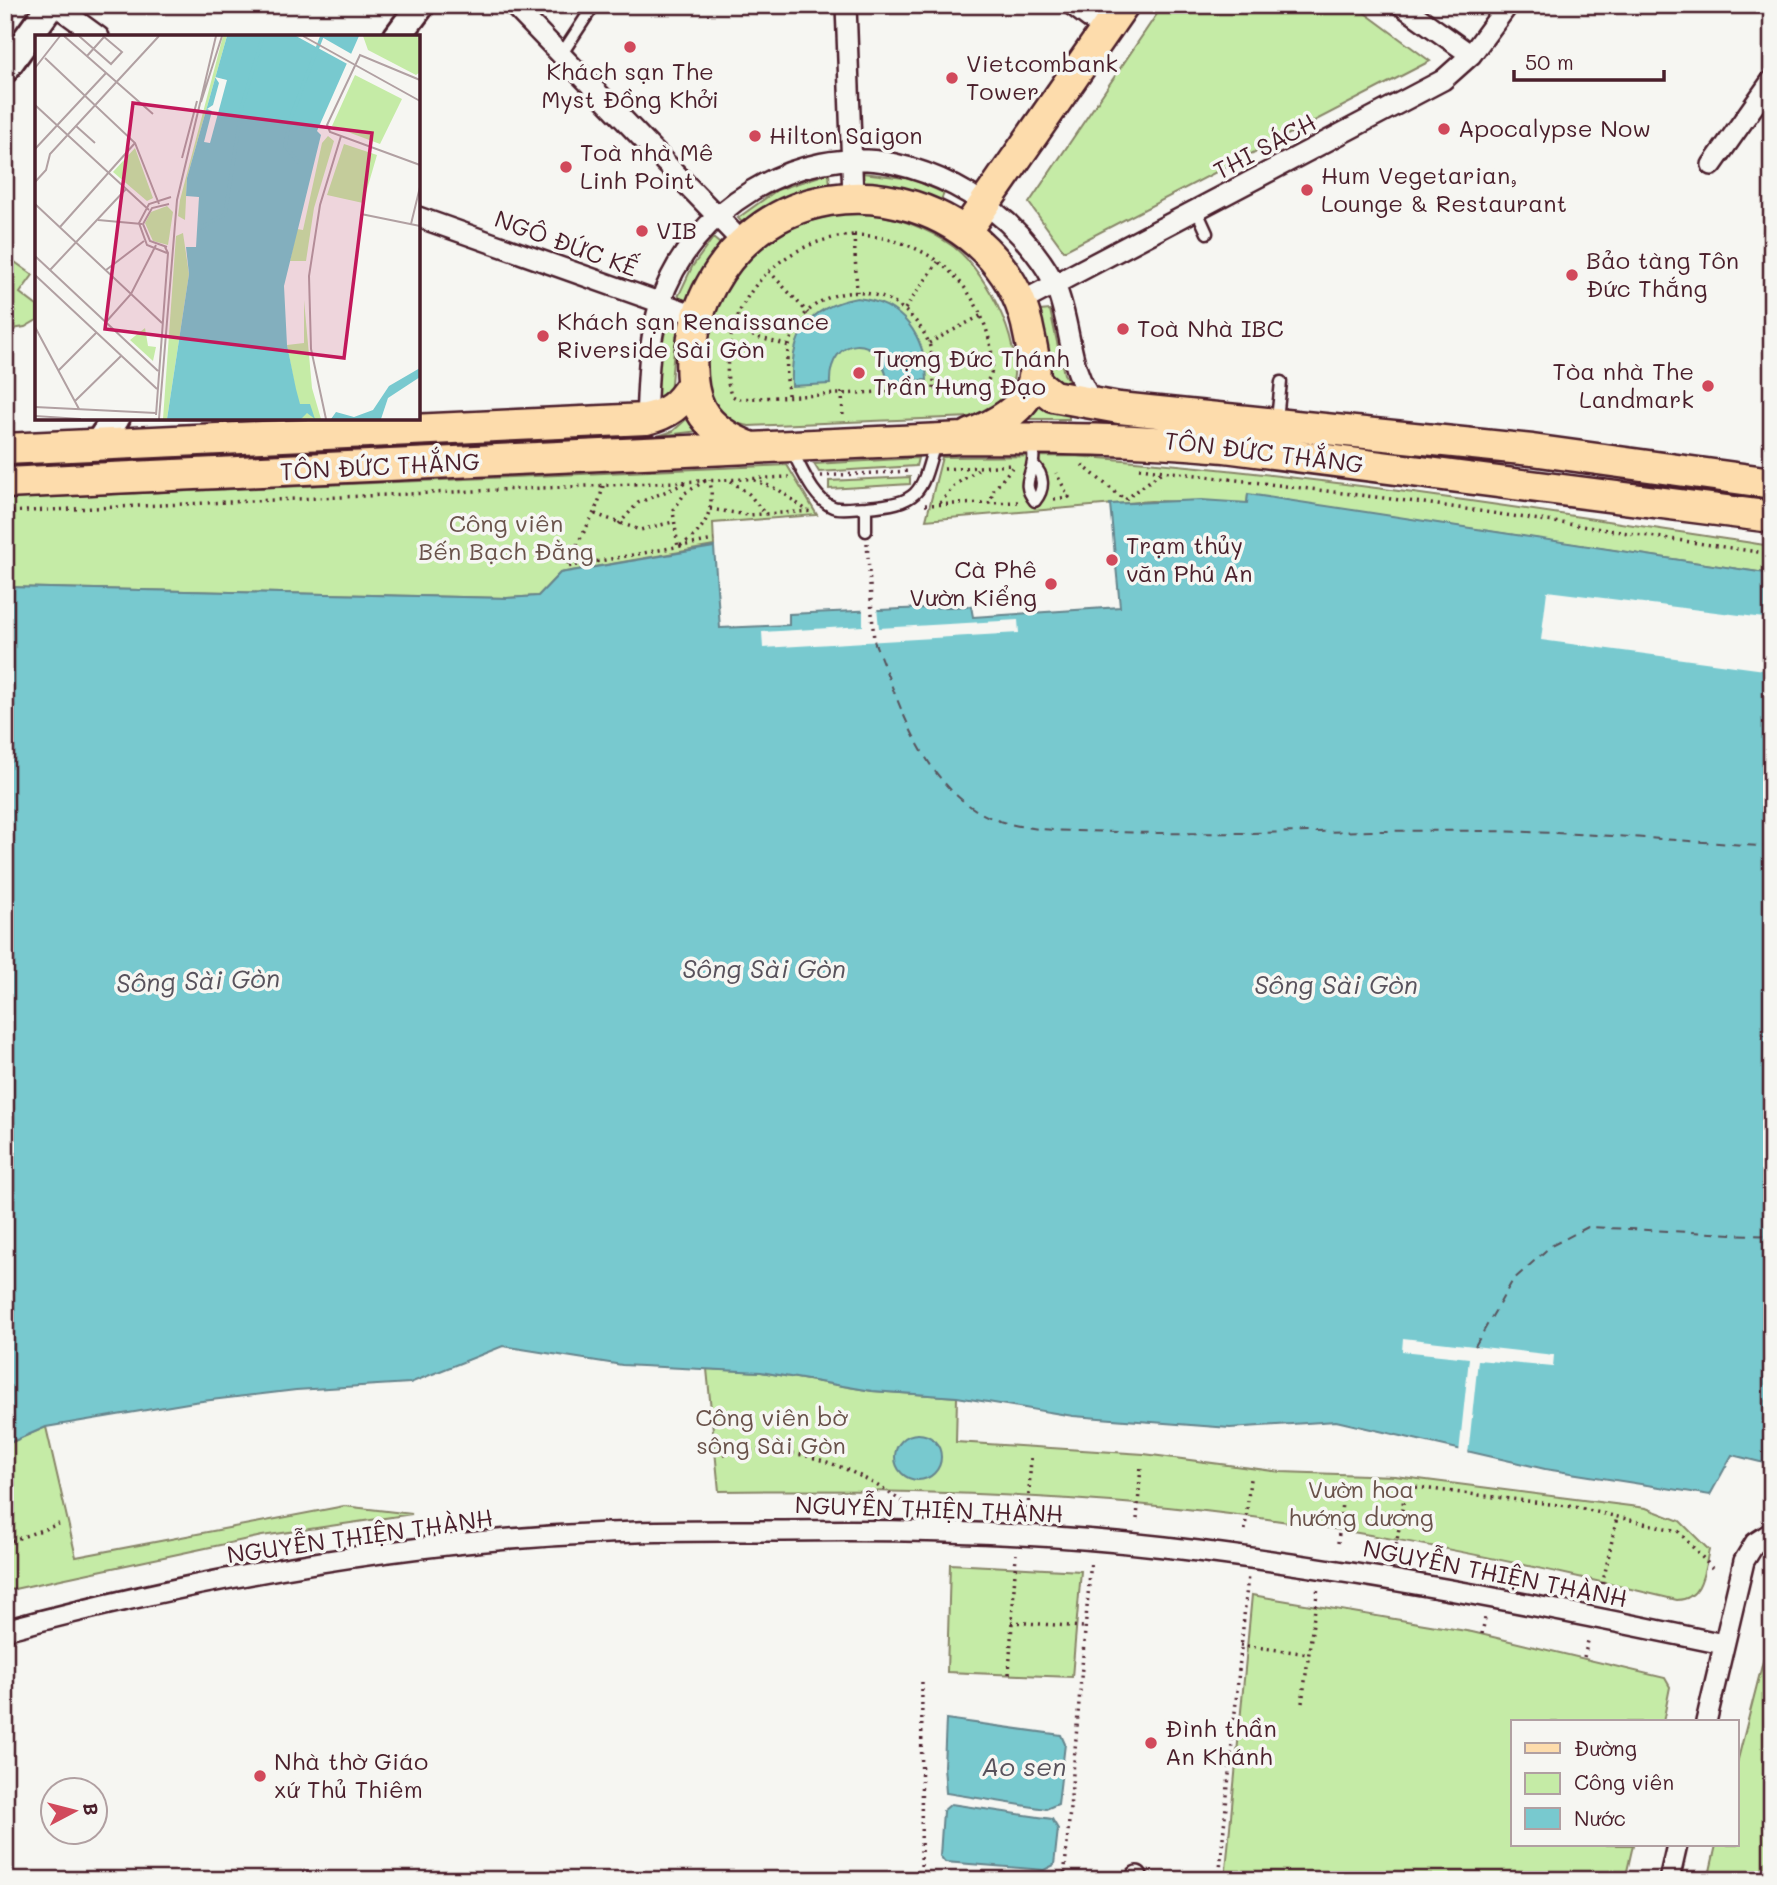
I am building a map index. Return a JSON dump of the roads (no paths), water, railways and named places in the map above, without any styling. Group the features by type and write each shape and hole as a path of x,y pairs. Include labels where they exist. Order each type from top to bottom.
{"main road":[{"path":"965,233 1123,5"},
{"path":"754,449 734,442 714,428 697,407 691,387 692,340 708,290 743,243 761,227 801,207 827,199 853,197 912,205 941,217 987,250 1006,273 1021,302 1030,341 1034,381 1025,397 1009,415 950,439"},
{"name":"TÔN ĐỨC THẮNG","path":"1034,381 1053,396 1275,439 1772,517"},
{"name":"TÔN ÐỨC THẮNG","path":"5,449 646,419 663,415 680,403 691,387"},
{"name":"TÔN ĐỨC THẮNG","path":"754,449 950,439 1033,451 1153,440 1275,439 1532,450 1772,483"},
{"name":"TÔN ÐỨC THẮNG","path":"5,483 754,449"}],"street":[{"path":"5,69 53,5 96,35"},
{"path":"401,23 421,5"},
{"path":"513,5 743,243"},
{"path":"846,5 853,197"},
{"path":"1072,5 1105,30"},
{"path":"1401,5 1471,55"},
{"name":"THI SÁCH","path":"1021,302 1443,80 1471,55 1508,5"},
{"path":"1712,165 1772,80"},
{"path":"646,419 651,348 660,303 690,246 716,216 739,197 789,173 817,165 852,161 895,164 933,176 985,204 1023,238 1055,285 1076,374 1095,405"},
{"name":"NGÔ ÐỨC KẾ","path":"420,218 698,316"},
{"path":"97,445 115,420"},
{"name":"NGUYỄN THIỆN THÀNH","path":"5,1630 147,1596 321,1564 456,1546 606,1533 943,1532 1055,1537 1250,1559 1457,1590 1723,1644"},
{"path":"1706,1720 1744,1561 1755,1543 1772,1532"},
{"path":"1669,1880 1677,1846"}],"lane":[{"path":"561,55 594,5"},
{"path":"1197,211 1208,233"},
{"path":"1275,439 1281,382"},
{"path":"789,448 817,495 834,508 901,504 922,488 928,470 950,439"},
{"path":"1033,451 1026,479 1029,494 1035,501"},
{"path":"866,506 866,531"}],"water":[{"path":"857,298 887,307 909,324 922,349 927,380 887,382 883,365 876,354 867,347 856,345 846,348 838,355 832,367 830,384 792,386 794,353 805,327 825,309"},
{"name":"Sông Sài Gòn","path":"1248,494 1772,574 1772,1465 1732,1455 1710,1495 1545,1469 1336,1421 1230,1428 1073,1416 957,1397 872,1391 761,1372 622,1365 503,1346 410,1383 296,1390 194,1402 46,1427 5,1445 5,587 507,598 538,596 560,573 714,547 720,628 789,625 789,614 971,606 973,617 1120,607 1110,504 1201,500 1247,503"},
{"path":"918,1434 934,1441 941,1457 934,1473 918,1480 902,1473 895,1457 902,1441"},
{"name":"Ao sen","path":"946,1719 1061,1735 1065,1744 1058,1804 1046,1809 946,1793"},
{"name":"Ao sen","path":"951,1804 1052,1819 1058,1829 1054,1865 1044,1870 945,1862 940,1856 943,1811"}],"place":[{"name":"Khách sạn The Myst Đồng Khởi","path":"630,47"},
{"name":"Vietcombank Tower","path":"952,78"},
{"name":"Apocalypse Now","path":"1444,129"},
{"name":"Hilton Saigon","path":"755,136"},
{"name":"Toà nhà Mê Linh Point","path":"566,167"},
{"name":"Hum Vegetarian, Lounge & Restaurant","path":"1307,190"},
{"name":"VIB","path":"642,231"},
{"name":"Bảo tàng Tôn Đức Thắng","path":"1572,275"},
{"name":"Toà Nhà IBC","path":"1123,329"},
{"name":"Khách sạn Renaissance Riverside Sài Gòn","path":"543,336"},
{"name":"Tượng Đức Thánh Trần Hưng Đạo","path":"859,373"},
{"name":"Tòa nhà The Landmark","path":"1708,386"},
{"name":"Trạm thủy văn Phú An","path":"1112,560"},
{"name":"Cà Phê Vườn Kiểng","path":"1051,584"},
{"name":"Đình thần An Khánh","path":"1151,1743"},
{"name":"Nhà thờ Giáo xứ Thủ Thiêm","path":"260,1776"}],"park label":[{"name":"Công viên Bến Bạch Đằng","path":"506,538"},
{"name":"Công viên bờ sông Sài Gòn","path":"771,1432"},
{"name":"Vườn hoa hướng dương","path":"1361,1504"}]}
